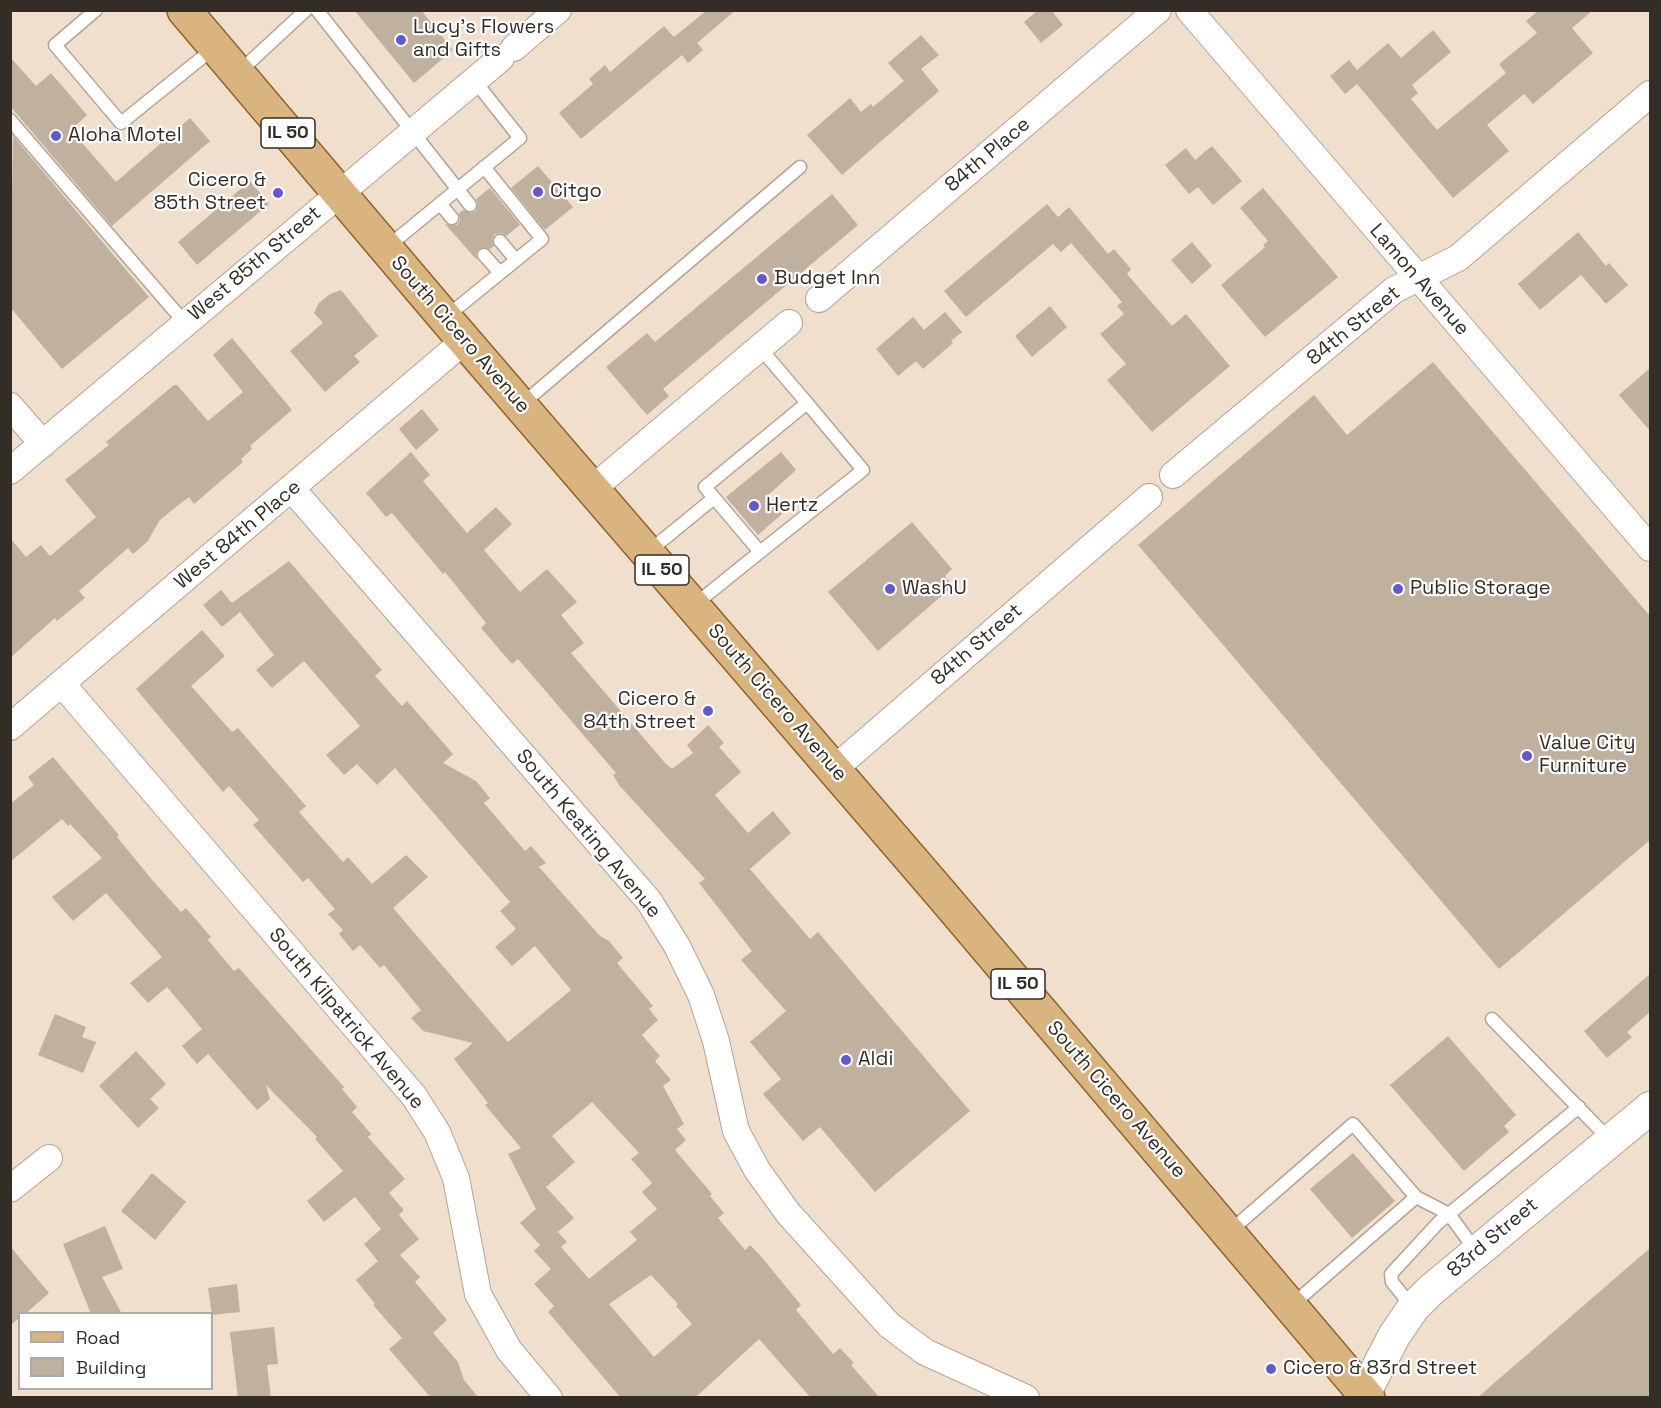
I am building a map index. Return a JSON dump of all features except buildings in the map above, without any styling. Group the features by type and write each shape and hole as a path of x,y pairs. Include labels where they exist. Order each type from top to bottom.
{"main road":[{"name":"South Cicero Avenue","path":"184,10 338,193 1229,1232 1365,1396"}],"street":[{"name":"West 85th Street","path":"10,471 558,10"},
{"name":"84th Place","path":"819,299 1158,10"},
{"name":"Lamon Avenue","path":"1189,10 1650,548"},
{"name":"84th Street","path":"1173,475 1394,290 1458,258 1650,94"},
{"path":"592,489 789,323"},
{"name":"West 84th Place","path":"10,727 292,489 455,329"},
{"path":"10,405 43,444"},
{"name":"South Keating Avenue","path":"292,489 649,901 677,946 701,995 716,1041 736,1131 757,1170 788,1213 889,1325 925,1352 1026,1398"},
{"name":"84th Street","path":"834,769 1149,497"},
{"name":"South Kilpatrick Avenue","path":"62,684 414,1096 437,1132 456,1178 478,1294 509,1350 549,1398"},
{"name":"83rd Street","path":"1365,1396 1394,1336 1413,1308 1476,1251 1650,1108"},
{"path":"10,1189 49,1158"}],"lane":[{"path":"96,10 55,45 121,123 215,47"},
{"path":"237,73 306,10"},
{"path":"316,10 410,133 470,205"},
{"path":"386,248 520,138 474,80"},
{"path":"10,120 185,323"},
{"path":"520,405 800,167"},
{"path":"455,329 500,273 542,239 484,168"},
{"path":"440,204 452,218"},
{"path":"500,241 516,260"},
{"path":"484,255 500,273"},
{"path":"693,606 862,470 760,348"},
{"path":"760,552 705,487 807,403"},
{"path":"647,553 714,498"},
{"path":"1492,1019 1611,1141"},
{"path":"1413,1308 1392,1282 1391,1274 1449,1214 1579,1107"},
{"path":"1229,1232 1353,1124 1416,1197 1449,1214 1476,1251"},
{"path":"1291,1306 1416,1197"}],"place":[{"name":"Lucy's Flowers and Gifts","path":"401,40"},
{"name":"Aloha Motel","path":"56,136"},
{"name":"Citgo","path":"538,192"},
{"name":"Cicero & 85th Street","path":"278,193"},
{"name":"Budget Inn","path":"762,279"},
{"name":"Hertz","path":"754,506"},
{"name":"WashU","path":"890,589"},
{"name":"Public Storage","path":"1398,589"},
{"name":"Cicero & 84th Street","path":"708,711"},
{"name":"Value City Furniture","path":"1527,756"},
{"name":"Aldi","path":"846,1060"},
{"name":"Cicero & 83rd Street","path":"1271,1369"}]}
